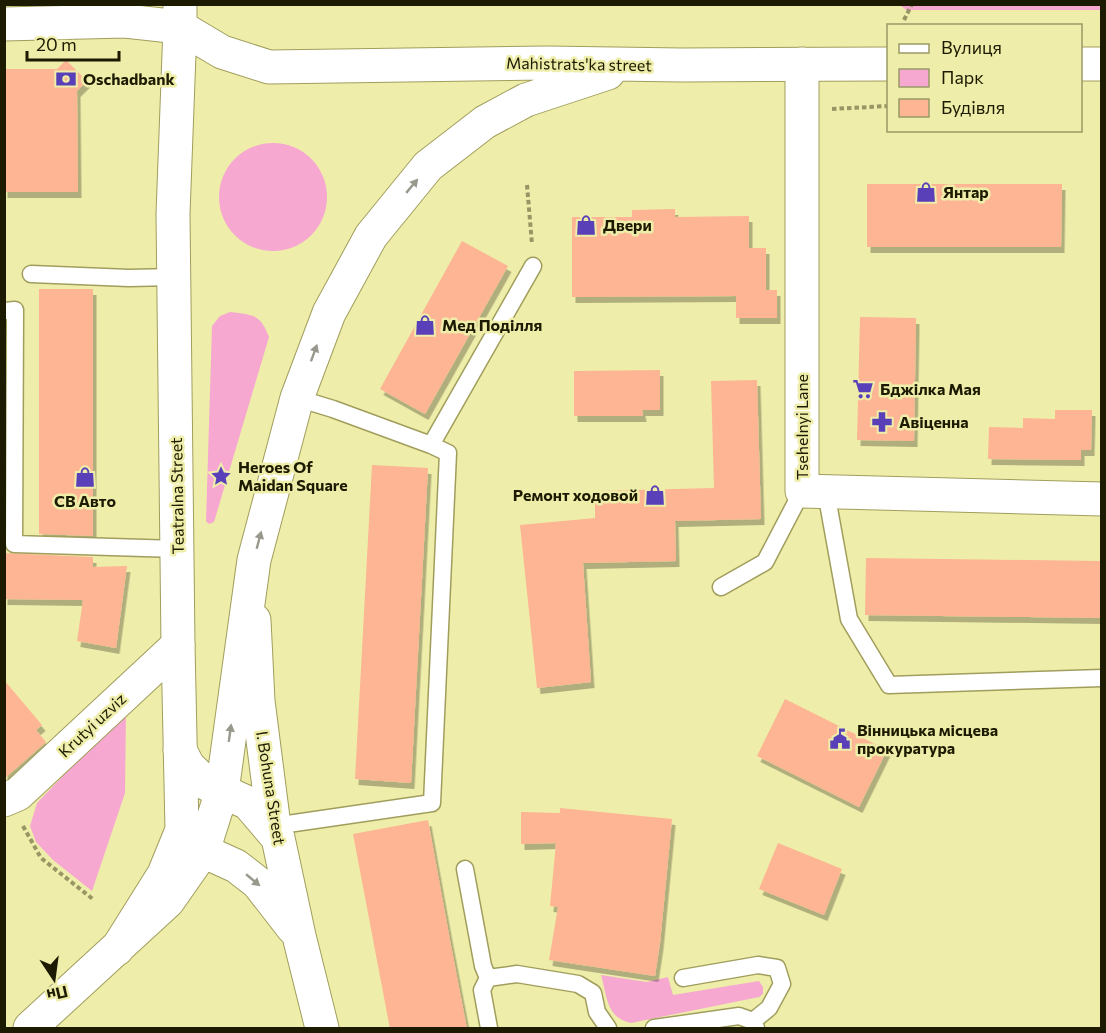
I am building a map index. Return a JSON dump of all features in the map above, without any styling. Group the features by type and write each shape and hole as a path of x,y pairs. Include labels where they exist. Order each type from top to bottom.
{"main road":[{"path":"4,24 125,21 180,16"},
{"name":"Mahistrats'ka street","path":"180,16 222,52 269,67 485,63 887,64"},
{"name":"Teatralna Street","path":"180,16 173,214 180,750 188,830"},
{"name":"Tsehelnyi Lane","path":"802,64 814,492 1101,499"},
{"path":"1082,64 1101,64"},
{"path":"188,830 222,791 254,560 297,398 328,313 371,236 428,166 485,122 526,100 632,65"},
{"name":"I. Bohuna Street","path":"251,580 258,701 276,832 322,1029"},
{"name":"Krutyi uzviz","path":"7,799 18,794 178,645"},
{"path":"180,750 188,766 207,784 248,802 276,832"},
{"path":"30,1029 168,901 188,830 201,796 222,791"},
{"path":"188,830 258,883 299,936"}],"lane":[{"path":"431,445 533,266"},
{"path":"31,274 129,278 174,277"},
{"path":"4,310 15,310 14,544 177,549"},
{"path":"276,832 432,804 448,453 333,409 297,398"},
{"path":"721,587 765,562 814,492"},
{"path":"814,492 849,619 889,686 1101,678"},
{"path":"465,869 483,966 488,978 482,990 489,1029"},
{"path":"654,1029 739,1016 755,1025 769,1008 782,984 777,968 758,965 683,978"},
{"path":"488,978 517,974 578,984 592,993 597,1012 608,1029"}],"path":[{"path":"903,20 912,4"},
{"path":"804,129 830,109 887,106"},
{"path":"527,185 533,266"},
{"path":"7,799 41,858 94,900"}],"green space":[{"path":"1101,4 1101,10 906,10 900,5"},
{"path":"273,143 294,147 311,159 323,176 327,197 323,218 311,235 294,247 273,251 252,247 235,235 223,218 219,197 223,176 235,159 252,147"},
{"path":"230,312 255,317 269,337 214,522 209,524 206,521 212,326 220,316"},
{"path":"126,710 125,793 92,891 53,860 36,842 30,826 37,803"},
{"path":"601,975 647,982 668,977 673,995 759,981 763,987 763,994 759,997 631,1023 612,1011"}],"building":[{"path":"66,60 87,81 77,91 78,192 4,192 4,69 57,69"},
{"path":"867,184 1062,184 1061,247 867,247"},
{"path":"675,209 675,217 749,216 749,248 766,248 766,290 777,290 777,318 736,318 736,296 572,297 572,217 632,217 632,210"},
{"path":"462,241 508,266 425,414 380,389"},
{"path":"39,289 93,289 93,536 39,534"},
{"path":"860,317 916,318 914,441 857,440"},
{"path":"660,370 660,410 642,410 643,416 574,416 574,371"},
{"path":"757,380 761,519 675,521 676,561 583,563 591,682 537,688 520,525 595,518 595,491 714,488 711,381"},
{"path":"1055,410 1092,410 1091,450 1081,450 1081,460 988,459 989,427 1023,428 1023,418 1055,419"},
{"path":"372,465 428,468 411,783 355,779"},
{"path":"4,553 93,557 93,567 127,566 116,648 77,641 83,600 4,599"},
{"path":"866,558 1101,561 1101,618 865,615"},
{"path":"4,680 42,725 36,730 46,742 4,779"},
{"path":"785,699 887,750 859,807 757,756"},
{"path":"560,808 672,819 655,976 549,960 558,907 550,906 556,843 521,844 521,812 560,813"},
{"path":"428,820 467,1029 390,1029 353,834"},
{"path":"778,843 842,869 824,915 759,889"}],"place":[{"name":"Oschadbank","path":"66,79"},
{"name":"Янтар","path":"926,192"},
{"name":"Двери","path":"586,225"},
{"name":"Мед Поділля","path":"425,325"},
{"name":"Бджілка Мая","path":"863,389"},
{"name":"Авіценна","path":"882,422"},
{"name":"Heroes Of Maidan Square","path":"221,476"},
{"name":"СВ Авто","path":"85,477"},
{"name":"Ремонт ходовой","path":"655,495"},
{"name":"Вінницька місцева прокуратура","path":"840,739"}]}
